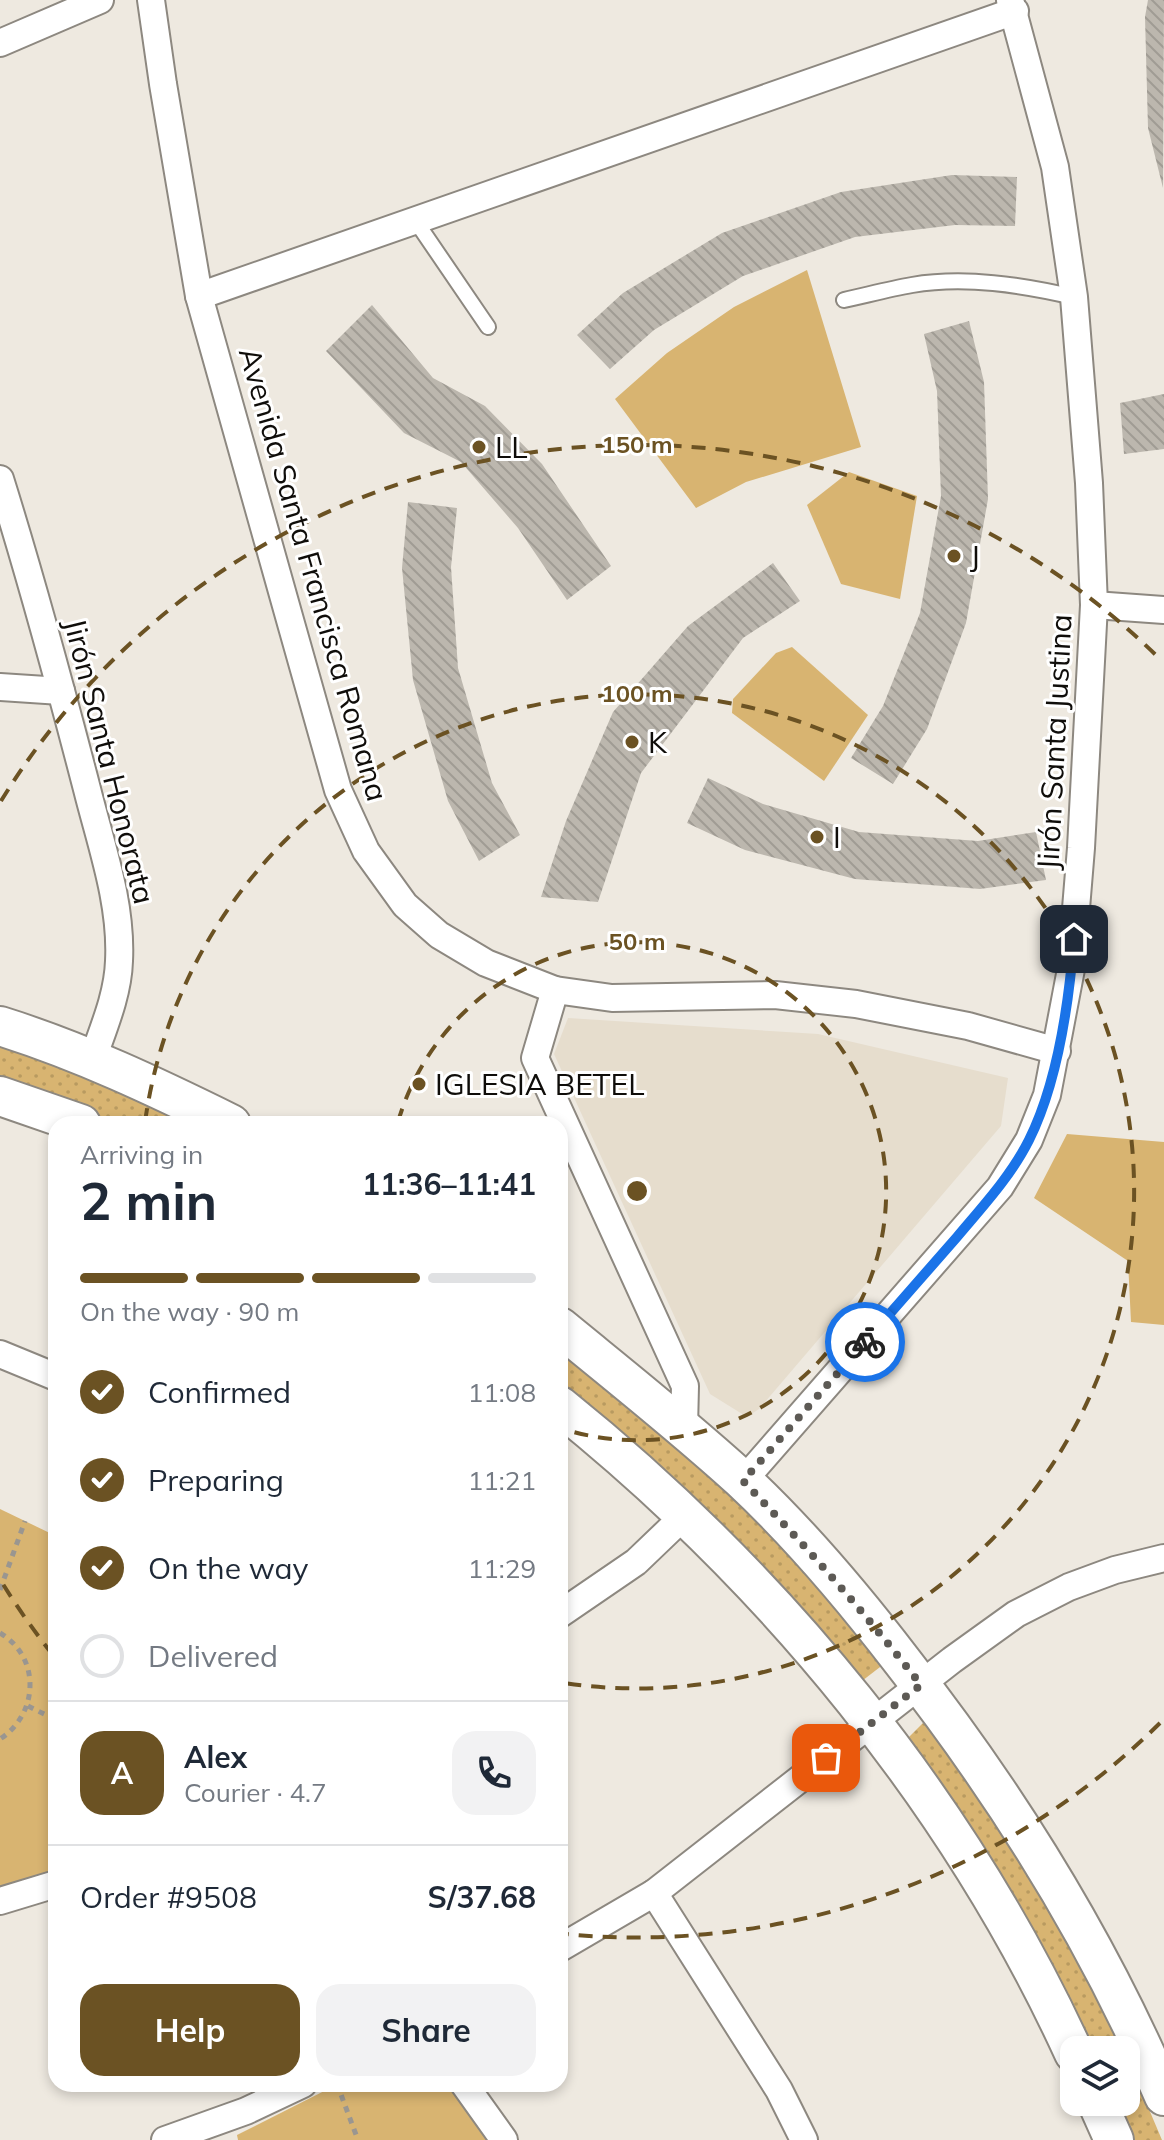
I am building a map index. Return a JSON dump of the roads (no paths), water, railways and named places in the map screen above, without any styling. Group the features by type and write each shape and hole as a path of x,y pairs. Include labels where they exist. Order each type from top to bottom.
{"main road":[{"path":"0,1026 39,1038 215,1116"},
{"path":"0,1096 58,1116"},
{"path":"568,1334 684,1428 743,1481 857,1605 921,1685 978,1762 1031,1842 1094,1950 1164,2096"},
{"path":"568,1413 684,1516 749,1580 872,1722 984,1884 1027,1959 1066,2036"},
{"path":"1103,2116 1114,2140"}],"street":[{"path":"0,43 100,0"},
{"name":"Avenida Santa Francisca Romana","path":"151,0 199,296 338,790 366,851 405,905 439,935 486,963 555,990 612,998 775,995 856,1004 968,1026 1057,1051"},
{"path":"199,296 1013,6"},
{"name":"Jirón Santa Justina","path":"743,1481 1000,1187 1029,1140 1047,1095 1057,1051 1075,924 1094,605 1089,483 1074,297 1055,167 1013,6"},
{"name":"Jirón Santa Honorata","path":"0,479 61,691 119,929 119,965 109,1013 92,1061"},
{"path":"1094,605 1164,610"},
{"path":"0,687 61,691"},
{"path":"555,990 535,1058 562,1116"},
{"path":"568,1130 685,1386 684,1428"},
{"path":"0,1354 48,1374"},
{"path":"568,1609 636,1562 684,1516"},
{"path":"568,1943 654,1893 1016,1614 1069,1587 1161,1564"},
{"path":"0,1901 48,1886"},
{"path":"654,1893 779,2090 804,2140"},
{"path":"165,2140 246,2111 286,2092"},
{"path":"470,2092 504,2140"}],"lane":[{"path":"415,220 488,327"},
{"path":"844,300 914,284 958,283 1023,285 1074,297"}],"place":[{"name":"LL","path":"479,447"},
{"name":"J","path":"954,556"},
{"name":"K","path":"632,742"},
{"name":"I","path":"817,837"},
{"name":"IGLESIA BETEL","path":"419,1084"}]}
